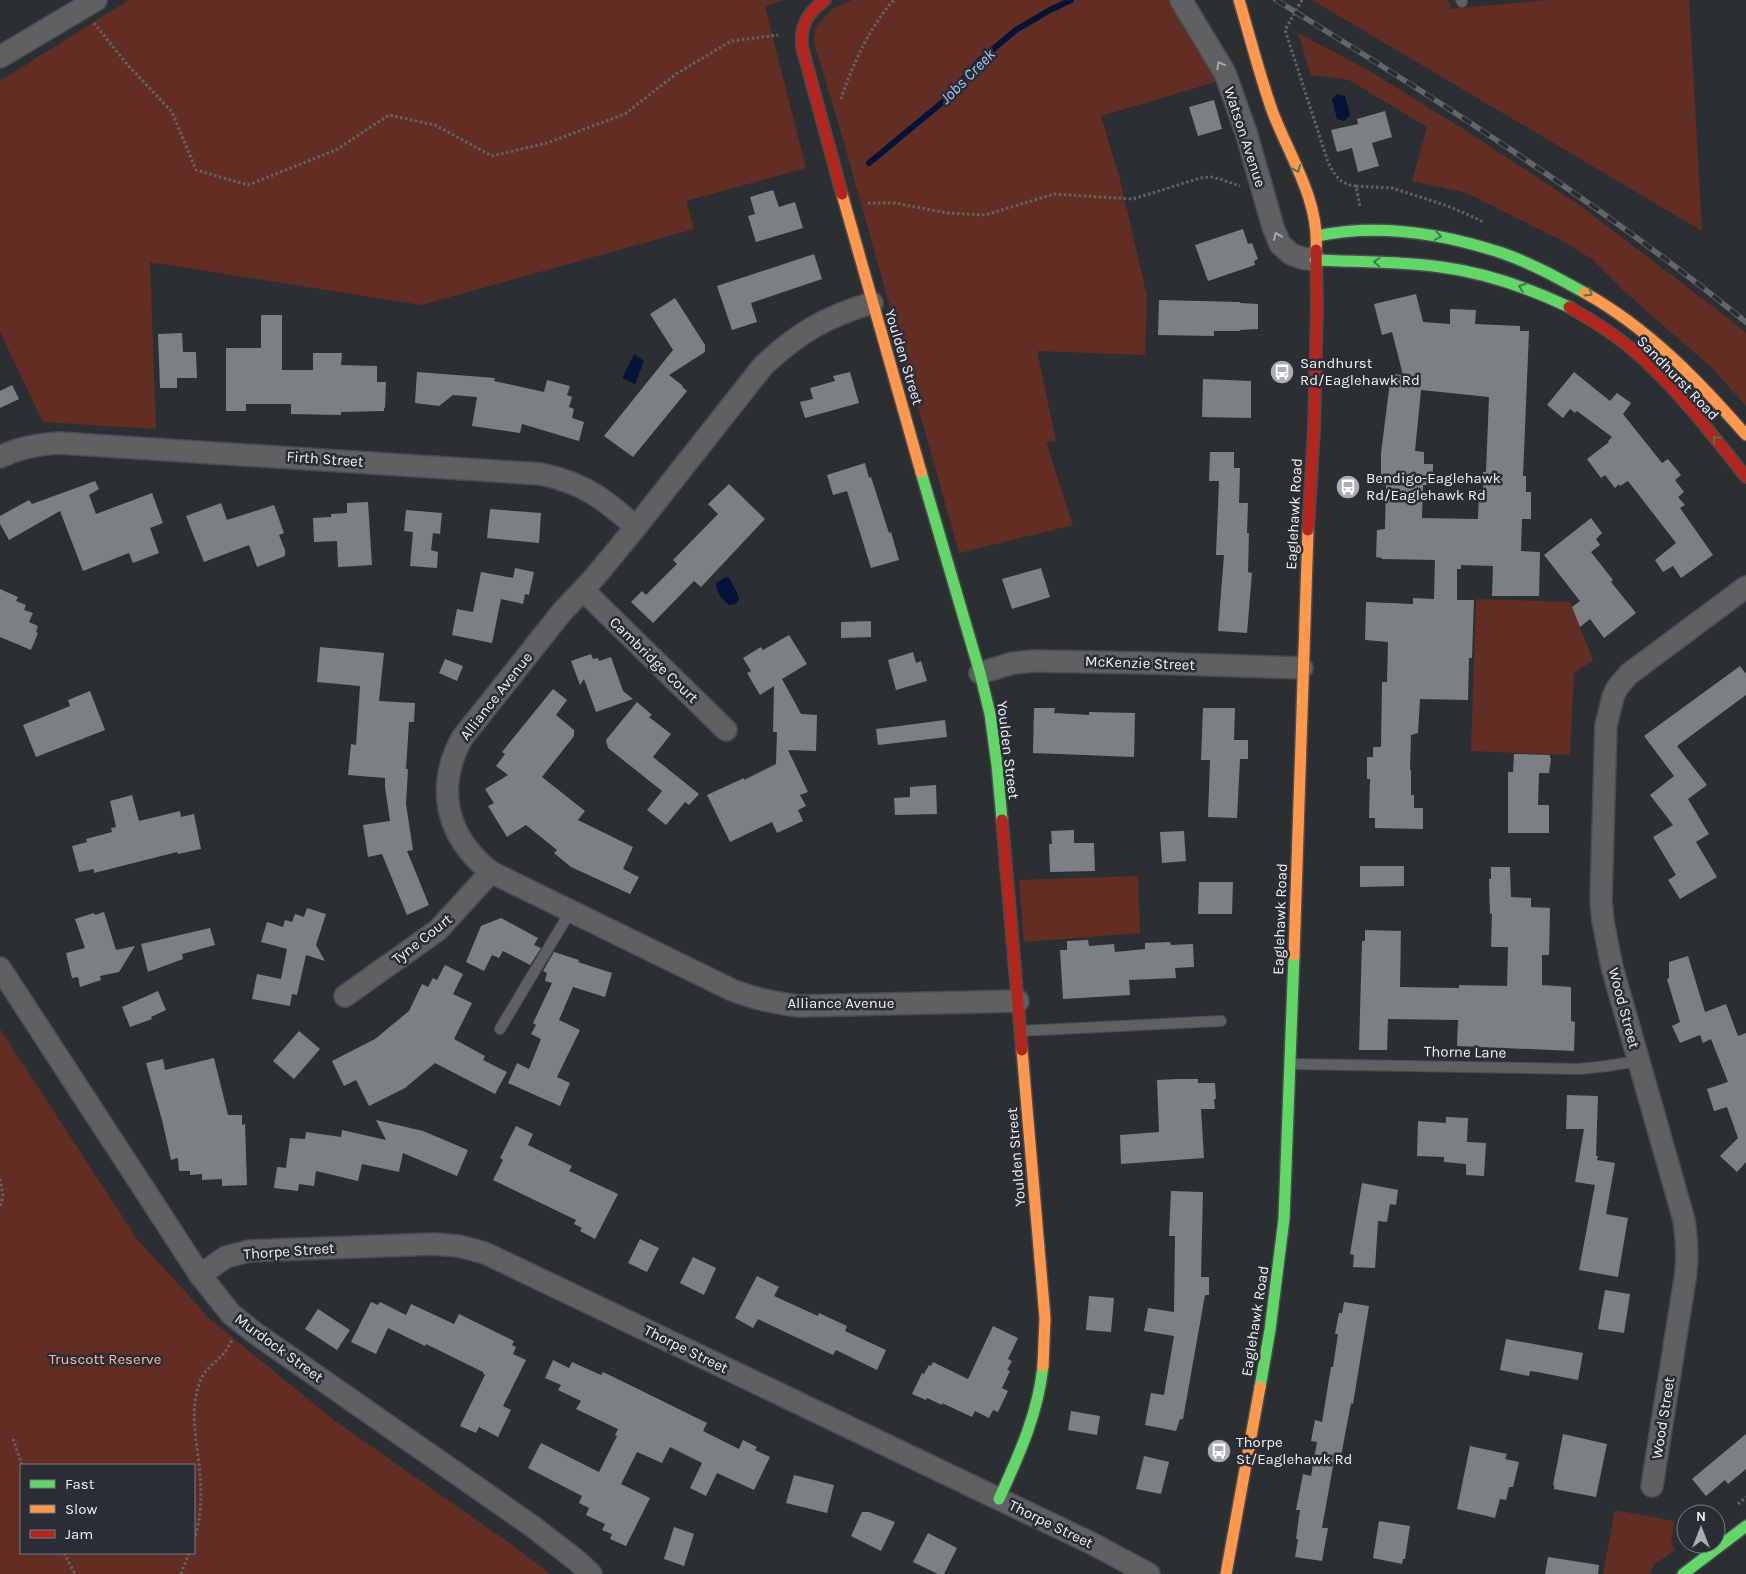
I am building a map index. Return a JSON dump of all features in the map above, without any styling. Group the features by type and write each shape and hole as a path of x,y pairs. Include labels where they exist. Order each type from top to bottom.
{"main road":[{"path":"802,27 811,11 825,0"},
{"name":"Eaglehawk Road","path":"1226,1574 1269,1337 1277,1282 1286,1190 1302,668 1316,376 1317,307 1315,260 1311,238 1313,214 1308,194 1273,112 1240,0"},
{"name":"Youlden Street","path":"802,27 802,47 805,63 872,303 980,673 990,714 1018,1001 1043,1294 1044,1340 1040,1384 1031,1426 999,1499"},
{"name":"Eaglehawk Road","path":"1273,112 1280,157"},
{"name":"Sandhurst Road","path":"1311,238 1335,231 1363,230 1426,234 1488,247 1542,268 1590,294 1643,333 1688,373 1746,435"},
{"name":"Sandhurst Road","path":"1315,260 1444,267 1509,283 1557,301 1588,317 1610,332 1644,360 1701,422 1746,477"},
{"path":"1686,1573 1718,1546 1746,1526"}],"street":[{"name":"Watson Avenue","path":"1181,0 1225,73 1246,132 1273,227 1280,244 1291,254 1315,260"},
{"path":"0,57 89,4"},
{"name":"Alliance Avenue","path":"872,303 838,314 806,330 763,366 636,527 562,612 462,738 451,761 447,801 455,827 468,851 477,862 491,872 732,990 765,1001 798,1006 1018,1001"},
{"name":"Firth Street","path":"0,457 12,451 59,443 514,471 562,478 588,489 609,503 636,527"},
{"name":"Wood Street","path":"1652,1486 1688,1260 1687,1240 1684,1220 1607,945 1601,900 1604,746 1608,714 1617,688 1629,674 1746,586"},
{"name":"Cambridge Court","path":"583,590 726,730"},
{"name":"McKenzie Street","path":"980,673 1013,663 1034,661 1302,668"},
{"name":"Tyne Court","path":"345,996 438,930 491,872"},
{"name":"Murdock Street","path":"0,968 200,1275 231,1314 241,1324 532,1526 591,1574"},
{"name":"Thorpe Street","path":"200,1275 226,1258 250,1251 434,1244 459,1246 485,1253 1093,1544 1149,1574"}],"lane":[{"path":"500,1028 570,912"},
{"path":"1020,1031 1221,1020"},
{"name":"Thorne Lane","path":"1291,1064 1579,1068 1607,1066 1638,1060"}],"path":[{"path":"839,106 847,83 872,30 894,0"},
{"path":"1302,0 1285,30 1328,162 1338,179 1348,186 1392,188"},
{"path":"89,4 126,63 172,112 196,170 248,185 336,150 390,115 435,125 492,156 547,143 625,114 676,74 731,41 802,27"},
{"path":"846,209 878,202 895,203 947,213 985,215 1054,194 1133,199 1200,178 1211,177 1248,189 1263,190"},
{"path":"1356,186 1360,214"},
{"path":"0,1179 4,1196 0,1207"},
{"path":"195,1532 200,1495 200,1475 194,1428 197,1393 207,1369 225,1352 241,1324"},
{"path":"13,1439 22,1464"},
{"path":"65,1554 76,1574"},
{"path":"181,1574 189,1554"}],"green space":[{"path":"129,0 784,0 765,6 806,168 686,201 694,229 421,305 150,262 156,429 43,422 0,332 0,81"},
{"path":"852,0 1172,0 1218,80 1101,116 1119,176 1147,296 1145,355 1037,351 1056,441 1046,442 1073,525 959,553 841,132 814,43 815,28 832,9"},
{"path":"1312,0 1448,0 1451,9 1547,0 1689,0 1702,231"},
{"path":"1298,33 1368,70 1575,202 1746,333 1746,406 1712,368 1625,292 1593,260 1563,241 1467,193 1412,181 1427,127 1349,80 1311,75"},
{"path":"1476,599 1570,602 1593,660 1574,673 1570,755 1471,751"},
{"path":"1138,876 1140,933 1024,942 1019,880"},
{"name":"Truscott Reserve","path":"0,1029 137,1239 211,1320 335,1421 512,1545 550,1574 0,1574"},
{"path":"1615,1510 1674,1521 1671,1543 1675,1550 1655,1564 1649,1574 1603,1574"}],"water":[{"path":"1337,94 1345,96 1350,115 1344,121 1337,119 1332,99"},
{"path":"634,354 644,361 635,384 622,378"},
{"path":"726,577 730,578 737,593 739,599 736,604 729,605 718,593 716,583"}],"building":[{"path":"1214,100 1222,129 1198,136 1189,107"},
{"path":"1385,111 1392,137 1372,143 1379,166 1358,172 1352,148 1337,152 1331,130 1358,124 1357,119"},
{"path":"773,190 779,207 795,202 803,228 756,242 748,216 755,214 750,197"},
{"path":"1243,229 1248,244 1252,243 1258,259 1254,261 1255,265 1208,281 1195,245"},
{"path":"814,254 822,279 751,303 757,322 732,330 717,286"},
{"path":"1416,294 1423,322 1450,324 1450,309 1476,310 1475,324 1520,326 1520,331 1529,331 1523,476 1526,476 1526,492 1531,492 1531,519 1522,519 1521,551 1540,552 1539,596 1492,596 1493,566 1461,565 1461,569 1457,569 1457,600 1474,600 1472,658 1469,658 1468,700 1420,699 1418,733 1411,735 1410,770 1411,795 1414,795 1414,808 1423,808 1423,829 1375,828 1375,818 1369,818 1370,779 1367,779 1367,757 1373,757 1373,747 1381,747 1382,682 1387,682 1388,642 1365,640 1366,602 1413,604 1413,598 1434,599 1435,560 1382,559 1376,557 1377,530 1385,529 1386,481 1381,479 1381,453 1391,374 1403,375 1392,332 1382,335 1374,304","holes":["1421,390 1489,397 1486,472 1483,472 1483,490 1479,490 1478,519 1422,518 1423,485 1433,485 1433,464 1424,464 1424,452 1415,451"]},
{"path":"675,298 705,345 705,352 669,375 687,391 633,457 604,436 673,350 650,314"},
{"path":"1159,300 1258,304 1258,329 1214,331 1214,336 1158,335"},
{"path":"261,315 282,315 282,370 313,370 313,353 342,353 341,365 377,366 377,382 386,382 384,411 341,412 341,415 291,414 291,404 246,404 246,411 226,411 226,348 261,348"},
{"path":"182,333 183,352 196,352 197,378 177,378 177,388 160,388 158,334"},
{"path":"417,372 495,378 494,381 544,392 547,380 570,386 567,395 572,397 569,407 574,409 572,418 584,422 579,441 522,424 520,433 472,426 477,397 453,395 439,406 415,403"},
{"path":"850,372 859,403 805,418 800,402 813,399 810,388 835,381 833,376"},
{"path":"1574,372 1610,401 1617,393 1631,403 1623,414 1662,463 1668,459 1681,475 1675,480 1684,492 1678,497 1685,505 1680,508 1713,555 1681,578 1673,566 1663,572 1655,560 1676,543 1628,481 1620,486 1619,484 1615,488 1605,475 1601,478 1587,459 1609,442 1612,437 1577,411 1575,413 1570,409 1563,418 1547,405"},
{"path":"1203,379 1251,381 1251,418 1202,417"},
{"path":"12,385 19,399 0,408 0,391"},
{"path":"1210,452 1234,452 1234,468 1240,468 1239,503 1248,503 1248,572 1252,573 1247,633 1218,631 1224,555 1216,555 1219,481 1209,481"},
{"path":"865,463 889,533 891,532 899,560 871,568 847,491 833,495 827,475"},
{"path":"95,481 99,489 89,495 96,514 152,493 163,523 150,528 159,553 133,563 129,553 83,571 60,511 9,540 0,524 0,516 29,500 32,504"},
{"path":"729,484 765,519 701,587 694,581 653,623 631,602 642,591 646,595 677,564 673,560 718,514 708,504"},
{"path":"368,502 372,565 338,567 337,541 314,542 313,518 331,517 331,514 347,513 347,503"},
{"path":"221,503 227,520 274,505 284,533 279,535 285,550 285,556 257,567 249,545 204,562 186,516"},
{"path":"490,509 541,513 539,543 487,538"},
{"path":"406,510 442,513 440,534 433,533 431,550 438,552 437,568 410,566 413,532 404,531"},
{"path":"1591,518 1602,533 1596,539 1600,545 1591,552 1613,580 1611,582 1636,613 1604,638 1590,619 1580,627 1572,607 1580,601 1544,555"},
{"path":"515,568 534,572 529,595 525,594 523,604 501,599 492,643 452,635 457,609 473,612 481,572 513,578"},
{"path":"1041,568 1050,597 1012,609 1002,579"},
{"path":"0,589 18,597 16,601 26,605 24,610 33,613 29,622 38,626 36,632 38,633 31,650 0,637"},
{"path":"871,621 871,637 841,638 841,622"},
{"path":"789,635 807,664 782,679 801,714 817,715 816,751 788,750 808,792 800,795 806,806 798,810 803,821 777,833 772,822 730,842 707,795 776,764 777,732 773,732 774,686 760,695 747,673 751,671 743,658 761,647 763,650"},
{"path":"320,647 384,653 379,701 415,703 414,722 409,722 406,769 408,769 406,804 413,850 407,851 429,905 407,915 382,854 368,857 363,825 390,821 385,778 348,775 351,744 356,745 360,686 317,682"},
{"path":"913,652 916,663 921,661 927,681 896,690 888,660"},
{"path":"591,654 593,659 598,658 599,661 611,657 623,691 633,699 596,712 584,679 580,685 571,661"},
{"path":"445,659 463,666 457,681 439,673"},
{"path":"1740,666 1746,674 1746,695 1677,746 1707,785 1688,799 1709,834 1696,842 1717,877 1680,899 1668,880 1676,875 1653,837 1673,825 1650,795 1674,776 1644,736"},
{"path":"553,689 567,700 556,715 574,730 574,736 542,777 585,811 578,820 633,847 623,869 639,877 630,894 571,867 554,853 557,850 526,825 507,837 488,806 494,803 485,789 508,775 496,766 505,754 502,752"},
{"path":"90,691 105,730 36,757 23,725 70,706 68,700"},
{"path":"637,702 652,715 649,717 671,734 653,757 699,794 689,805 685,802 666,825 647,810 662,791 608,748 606,740"},
{"path":"1034,708 1055,708 1054,713 1089,715 1089,712 1135,713 1134,757 1033,753"},
{"path":"1203,708 1235,708 1234,740 1248,740 1248,759 1240,759 1237,818 1208,817 1210,760 1201,760"},
{"path":"945,720 947,737 878,745 876,729"},
{"path":"1514,754 1550,755 1549,773 1539,773 1538,805 1549,805 1549,833 1508,833 1508,772 1513,772"},
{"path":"936,785 937,814 895,815 894,798 910,797 910,787"},
{"path":"132,795 139,821 180,811 181,817 194,814 201,849 178,854 177,852 94,873 94,869 79,872 72,846 87,842 86,839 112,832 111,828 116,827 110,801"},
{"path":"1074,830 1074,843 1094,843 1095,871 1050,872 1049,844 1052,844 1051,831"},
{"path":"1184,831 1186,861 1162,863 1160,832"},
{"path":"1360,866 1404,866 1404,886 1360,887"},
{"path":"1491,867 1510,867 1511,897 1531,898 1531,907 1550,908 1549,955 1542,955 1542,985 1571,987 1571,1021 1575,1022 1574,1051 1457,1046 1458,1020 1388,1019 1387,1050 1359,1050 1362,941 1365,941 1365,930 1401,931 1400,987 1459,988 1459,985 1507,986 1508,947 1491,947 1492,914 1490,914 1489,879 1491,879"},
{"path":"1199,882 1233,882 1232,914 1198,914"},
{"path":"307,908 326,914 316,945 325,961 306,955 297,995 292,994 290,1006 252,999 257,974 281,979 287,949 261,942 267,922 283,927 285,920 292,922 295,914 304,917"},
{"path":"104,912 116,950 135,946 119,972 100,976 101,980 80,987 78,977 72,978 66,953 85,948 75,919"},
{"path":"501,918 538,938 534,945 541,948 530,965 503,951 499,958 492,955 484,971 466,962 481,926"},
{"path":"210,928 215,945 182,954 183,959 148,972 141,944"},
{"path":"1088,940 1089,946 1114,944 1115,952 1145,949 1145,943 1170,942 1171,945 1193,944 1194,967 1175,968 1176,978 1129,980 1130,995 1063,999 1060,950 1067,950 1067,941"},
{"path":"554,952 612,973 605,997 573,987 559,1020 580,1030 557,1077 570,1083 560,1106 508,1083 517,1063 529,1069 541,1039 531,1034 536,1025 533,1023 552,983 545,981 547,973 543,971"},
{"path":"1688,956 1705,1012 1726,1004 1738,1036 1746,1033 1746,1162 1737,1172 1720,1156 1738,1138 1727,1107 1714,1111 1707,1089 1728,1082 1711,1039 1703,1043 1700,1035 1680,1043 1672,1026 1680,1022 1667,979 1669,978 1669,962"},
{"path":"445,965 463,974 453,994 472,1003 454,1039 485,1056 483,1060 507,1072 495,1094 435,1063 405,1088 369,1106 356,1080 344,1086 332,1061 375,1039 409,1011 422,984 428,987 433,978 437,980"},
{"path":"158,991 166,1010 151,1017 152,1019 130,1027 122,1007"},
{"path":"299,1031 320,1049 294,1079 273,1061"},
{"path":"214,1058 228,1115 242,1115 242,1125 245,1124 247,1185 222,1186 222,1179 202,1180 202,1174 190,1175 190,1171 179,1171 178,1158 171,1160 146,1063 163,1059 165,1070"},
{"path":"1198,1079 1198,1083 1215,1083 1215,1109 1201,1109 1204,1158 1121,1164 1120,1135 1159,1132 1157,1080"},
{"path":"1567,1095 1598,1096 1597,1160 1615,1163 1606,1214 1628,1218 1618,1277 1579,1270 1595,1185 1575,1182 1584,1129 1566,1129"},
{"path":"1446,1117 1468,1118 1467,1142 1486,1143 1484,1176 1466,1175 1466,1164 1444,1162 1444,1157 1417,1156 1418,1121 1446,1123"},
{"path":"376,1120 423,1131 468,1150 457,1176 403,1153 399,1172 362,1164 358,1181 316,1171 314,1186 299,1184 298,1191 274,1188 277,1167 286,1168 290,1138 305,1139 306,1132 341,1137 342,1130 386,1140"},
{"path":"516,1126 533,1134 528,1145 572,1166 569,1171 618,1194 595,1239 580,1231 582,1228 574,1224 576,1220 493,1180 503,1160 500,1158"},
{"path":"1362,1183 1398,1190 1396,1205 1390,1204 1387,1222 1378,1221 1375,1268 1353,1267 1354,1255 1350,1254"},
{"path":"1171,1191 1203,1192 1201,1277 1209,1277 1209,1295 1205,1295 1183,1419 1180,1419 1176,1431 1145,1425 1151,1393 1164,1395 1174,1336 1144,1331 1148,1308 1174,1312 1175,1236 1169,1236"},
{"path":"640,1239 659,1248 647,1272 628,1263"},
{"path":"693,1257 716,1268 704,1295 680,1283"},
{"path":"757,1276 779,1287 774,1296 818,1316 819,1313 847,1326 845,1331 886,1350 877,1370 836,1350 833,1355 758,1319 753,1328 735,1318"},
{"path":"1605,1290 1630,1294 1624,1333 1598,1329"},
{"path":"1089,1296 1114,1298 1111,1332 1086,1330"},
{"path":"371,1302 378,1305 380,1302 406,1315 411,1304 454,1324 459,1314 514,1341 512,1345 516,1347 513,1354 526,1360 503,1406 511,1410 498,1437 479,1427 476,1433 460,1426 485,1375 483,1372 388,1328 376,1354 351,1342"},
{"path":"1344,1302 1369,1306 1353,1404 1351,1403 1341,1456 1335,1455 1322,1528 1328,1528 1322,1561 1295,1557 1300,1510 1296,1510 1303,1474 1311,1476 1317,1442 1311,1441 1315,1420 1322,1422 1338,1334 1335,1334 1339,1313 1342,1313"},
{"path":"318,1309 350,1330 337,1350 305,1329"},
{"path":"993,1326 1018,1338 1008,1359 1012,1361 1007,1370 1010,1371 1002,1388 1008,1391 998,1412 993,1410 989,1418 975,1411 972,1417 942,1403 942,1405 912,1394 922,1373 924,1374 933,1362 968,1379"},
{"path":"1506,1339 1583,1353 1578,1380 1530,1371 1529,1376 1500,1370"},
{"path":"553,1360 569,1368 572,1362 601,1375 603,1372 707,1423 703,1431 739,1449 743,1440 757,1447 755,1450 770,1457 754,1490 717,1473 706,1496 690,1488 702,1463 670,1447 662,1463 637,1452 621,1484 650,1498 626,1546 610,1539 612,1534 602,1530 605,1524 586,1515 589,1508 579,1503 582,1496 528,1468 541,1443 599,1472 617,1436 615,1435 618,1429 576,1409 581,1401 558,1390 561,1385 545,1378"},
{"path":"1071,1411 1100,1416 1097,1435 1068,1430"},
{"path":"1563,1434 1607,1444 1596,1497 1554,1489 1553,1485"},
{"path":"1746,1434 1746,1469 1728,1484 1725,1480 1706,1496 1692,1479"},
{"path":"1470,1446 1507,1454 1505,1459 1519,1462 1513,1487 1509,1487 1506,1500 1500,1499 1495,1518 1457,1509"},
{"path":"1144,1456 1169,1462 1161,1494 1136,1489"},
{"path":"794,1475 834,1485 827,1513 786,1503"},
{"path":"862,1512 869,1512 895,1522 881,1551 851,1536"},
{"path":"1379,1521 1410,1526 1405,1559 1403,1559 1402,1564 1373,1558"},
{"path":"674,1527 694,1534 684,1566 664,1559"},
{"path":"928,1533 957,1548 944,1574 938,1574 913,1562"},
{"path":"1548,1557 1599,1565 1598,1574 1545,1574"}],"waterway":[{"name":"Jobs Creek","path":"869,163 944,101 980,60 1016,30 1071,0"}],"railway":[{"path":"1276,0 1397,75 1575,193 1746,322"}],"traffic: fast":[{"path":"1317,236 1363,230 1411,232 1457,240 1513,257 1585,293"},
{"path":"1315,260 1426,265 1458,270 1507,282 1569,307"},
{"path":"921,472 980,673 990,714 1002,820"},
{"path":"1260,1387 1270,1330 1284,1219 1294,955"},
{"path":"999,1499 1032,1418 1043,1366"},
{"path":"1683,1574 1746,1526"}],"traffic: slow":[{"path":"1239,0 1273,113 1309,197 1316,232 1316,250"},
{"path":"842,194 921,472"},
{"path":"1585,293 1630,322 1672,357 1746,435"},
{"path":"1294,955 1308,530"},
{"path":"1022,1050 1045,1318 1043,1366"},
{"path":"1226,1574 1260,1387"}],"traffic: jam":[{"path":"825,0 814,9 806,20 802,32 802,47 842,194"},
{"path":"1308,530 1314,429 1317,307 1316,250"},
{"path":"1569,307 1618,338 1649,364 1692,411 1746,477"},
{"path":"1002,820 1022,1050"}],"place":[{"name":"Sandhurst Rd/Eaglehawk Rd","path":"1282,372"},
{"name":"Bendigo-Eaglehawk Rd/Eaglehawk Rd","path":"1348,487"},
{"name":"Thorpe St/Eaglehawk Rd","path":"1219,1451"}]}
